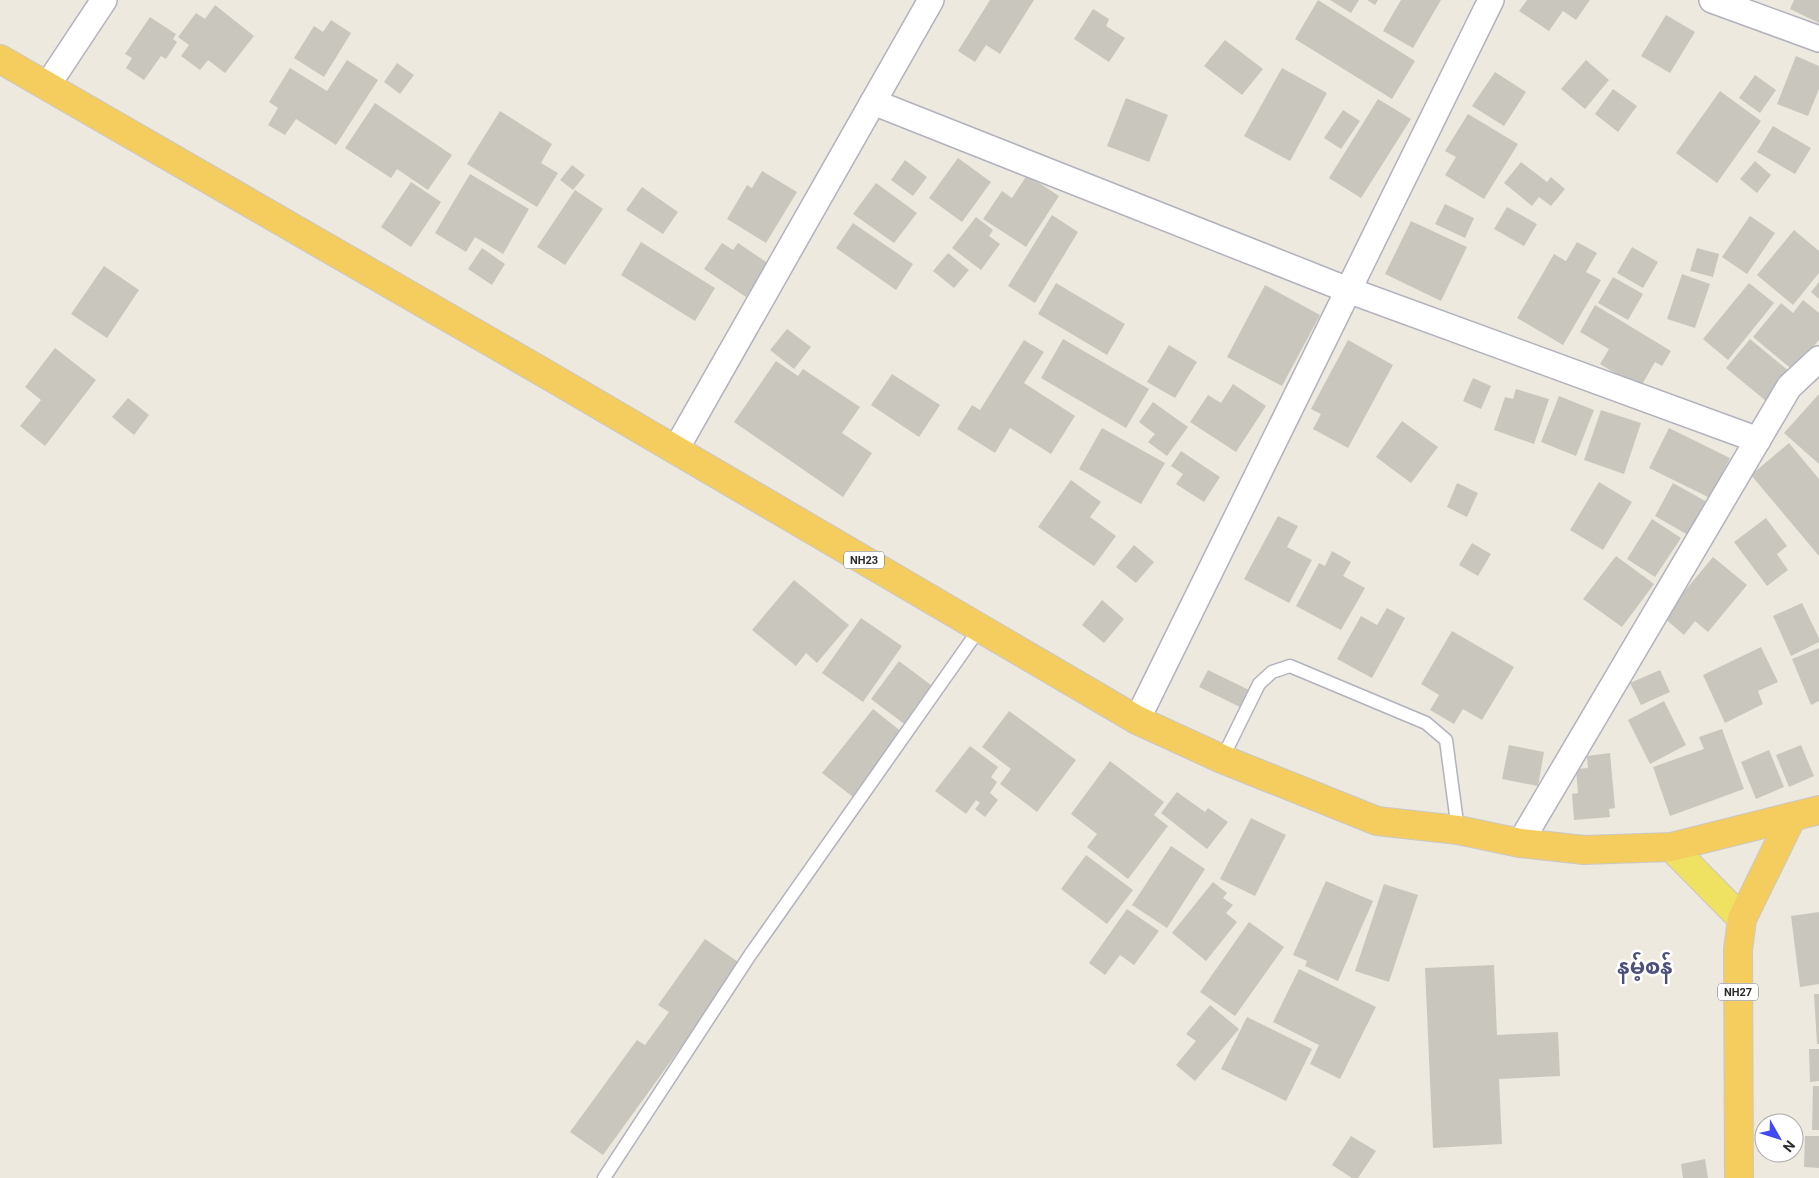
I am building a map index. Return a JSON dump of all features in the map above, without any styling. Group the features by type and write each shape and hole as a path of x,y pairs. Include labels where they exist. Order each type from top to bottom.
{"highway":[{"name":"NH23","path":"0,58 1137,720 1222,759 1376,821 1458,830 1520,843 1584,850 1671,847 1792,817"},
{"path":"1792,817 1819,810"},
{"name":"NH27","path":"1738,1178 1738,950 1742,919 1792,817"}],"main road":[{"path":"1671,847 1742,919"}],"street":[{"path":"47,86 104,0"},
{"path":"676,450 931,0"},
{"path":"1137,720 1491,0"},
{"path":"1712,0 1819,39"},
{"path":"873,102 1348,290 1758,440"},
{"path":"1520,843 1789,387 1819,359"}],"lane":[{"path":"604,1178 750,955 980,628"},
{"path":"1222,759 1259,684 1272,672 1290,666 1426,723 1446,740 1458,830"}],"building":[{"path":"990,0 1034,0 1000,54 986,45 975,62 958,51"},
{"path":"1318,0 1415,61 1392,99 1295,39"},
{"path":"1330,0 1359,0 1351,13"},
{"path":"1367,0 1378,0 1375,5"},
{"path":"1401,0 1441,0 1413,48 1383,31"},
{"path":"1527,0 1590,0 1576,20 1563,11 1549,31 1519,11"},
{"path":"1794,0 1819,0 1819,23 1790,9"},
{"path":"215,5 254,36 225,73 208,60 200,70 181,56 189,45 178,37 196,13 205,19"},
{"path":"1093,9 1109,19 1106,26 1125,38 1109,62 1074,39"},
{"path":"1666,15 1695,32 1670,73 1641,56"},
{"path":"150,17 176,34 173,39 177,42 166,59 161,56 144,80 126,68 132,58 125,54"},
{"path":"331,20 351,33 324,77 294,58 314,26 323,32"},
{"path":"1225,40 1263,69 1242,95 1204,66"},
{"path":"1796,56 1819,66 1819,89 1808,116 1777,104"},
{"path":"347,60 378,80 336,145 296,119 285,135 268,125 278,108 269,102 290,68 327,91"},
{"path":"1586,60 1609,80 1585,109 1561,89"},
{"path":"397,63 414,75 400,94 384,82"},
{"path":"1282,68 1327,93 1290,161 1244,136"},
{"path":"1495,72 1526,92 1504,126 1472,106"},
{"path":"1755,75 1776,90 1760,113 1739,98"},
{"path":"1613,89 1637,106 1618,132 1595,114"},
{"path":"1720,91 1761,121 1717,183 1676,153"},
{"path":"1126,98 1168,115 1149,162 1107,146"},
{"path":"1378,99 1411,119 1361,198 1329,178"},
{"path":"375,103 452,155 428,190 397,169 391,178 345,148"},
{"path":"1343,110 1360,121 1341,149 1324,138"},
{"path":"500,111 552,144 541,163 558,173 537,207 467,164"},
{"path":"1468,114 1518,144 1484,199 1445,175 1456,157 1445,151"},
{"path":"1773,126 1811,148 1795,174 1757,152"},
{"path":"958,158 991,182 962,222 929,198"},
{"path":"905,160 927,177 913,196 891,180"},
{"path":"1755,161 1771,175 1757,193 1740,179"},
{"path":"1521,162 1547,182 1551,177 1565,189 1551,206 1539,197 1532,206 1504,183"},
{"path":"572,165 585,175 573,190 560,180"},
{"path":"762,171 797,192 766,243 727,219 747,185 752,188"},
{"path":"470,174 529,209 503,254 475,237 466,252 435,233"},
{"path":"1027,175 1059,196 1026,247 983,219 1002,191 1012,198"},
{"path":"411,182 441,202 411,247 381,227"},
{"path":"876,183 917,213 894,243 853,214"},
{"path":"642,187 678,212 663,234 626,210"},
{"path":"575,190 603,209 565,265 537,247"},
{"path":"1445,204 1474,218 1465,238 1435,224"},
{"path":"1507,207 1537,224 1524,246 1494,229"},
{"path":"1052,215 1078,232 1035,303 1008,286"},
{"path":"1750,216 1775,233 1747,274 1722,257"},
{"path":"976,217 993,230 989,236 1000,244 981,270 952,248"},
{"path":"1411,221 1467,247 1441,301 1385,274"},
{"path":"853,223 913,264 896,290 836,248"},
{"path":"1794,230 1819,251 1819,273 1793,305 1757,275"},
{"path":"641,242 715,288 695,321 621,275"},
{"path":"1577,242 1597,253 1586,272 1601,280 1563,345 1517,318 1554,254 1566,261"},
{"path":"722,243 733,250 738,243 769,264 746,297 704,269"},
{"path":"1632,247 1658,262 1643,288 1617,273"},
{"path":"482,248 505,264 492,285 468,269"},
{"path":"1697,248 1719,254 1713,277 1690,271"},
{"path":"948,253 969,270 954,288 933,271"},
{"path":"104,266 139,290 107,338 71,314"},
{"path":"1682,274 1710,284 1695,328 1667,319"},
{"path":"1613,277 1643,294 1628,320 1598,303"},
{"path":"1819,282 1819,299 1811,292"},
{"path":"1056,283 1125,324 1107,355 1038,314"},
{"path":"1749,283 1774,303 1728,360 1703,339"},
{"path":"1265,285 1320,315 1282,386 1227,357"},
{"path":"1803,300 1819,313 1819,340 1794,371 1753,337 1781,303 1793,313"},
{"path":"1595,305 1671,351 1662,366 1655,362 1640,388 1600,364 1609,349 1580,332"},
{"path":"787,329 811,347 794,369 770,350"},
{"path":"1063,339 1149,389 1126,428 1041,378"},
{"path":"1750,339 1790,372 1766,401 1726,368"},
{"path":"1024,340 1044,352 1024,383 1075,416 1051,454 1010,428 995,453 957,429 972,405 980,410"},
{"path":"1348,340 1393,365 1348,448 1313,429 1321,414 1311,409"},
{"path":"1169,345 1197,362 1175,398 1147,382"},
{"path":"55,348 96,380 45,446 20,426 41,400 25,387"},
{"path":"776,361 798,376 803,369 860,407 842,433 872,453 843,497 734,422"},
{"path":"892,374 940,405 919,437 871,405"},
{"path":"1473,378 1491,386 1481,409 1463,401"},
{"path":"1233,384 1266,406 1236,452 1190,422 1208,395 1221,403"},
{"path":"1516,389 1549,399 1534,444 1494,430 1505,397 1513,399"},
{"path":"1819,394 1819,464 1784,433"},
{"path":"1559,396 1594,410 1576,456 1541,442"},
{"path":"128,398 149,415 134,435 112,417"},
{"path":"1153,402 1188,427 1167,456 1148,442 1155,434 1139,422"},
{"path":"1601,410 1641,423 1624,474 1584,460"},
{"path":"1402,421 1438,447 1411,483 1376,457"},
{"path":"1102,428 1165,463 1141,504 1079,469"},
{"path":"1669,428 1730,458 1710,498 1649,468"},
{"path":"1789,443 1819,479 1819,556 1751,475"},
{"path":"1181,451 1220,477 1204,502 1176,484 1183,474 1171,466"},
{"path":"1071,480 1101,502 1090,517 1116,536 1094,566 1038,527"},
{"path":"1599,482 1632,502 1603,550 1570,530"},
{"path":"1457,483 1478,493 1467,517 1447,507"},
{"path":"1673,483 1707,502 1688,535 1655,516"},
{"path":"1278,516 1298,526 1287,547 1312,560 1289,603 1244,579"},
{"path":"1766,518 1787,546 1777,554 1788,570 1767,586 1734,542"},
{"path":"1652,519 1681,538 1655,577 1627,559"},
{"path":"1472,543 1491,554 1478,576 1459,565"},
{"path":"1134,545 1154,562 1136,583 1116,567"},
{"path":"1332,551 1351,562 1343,576 1365,588 1341,630 1296,606 1319,563 1325,566"},
{"path":"1616,556 1654,584 1622,627 1583,599"},
{"path":"1713,557 1747,585 1708,632 1695,621 1684,635 1663,617"},
{"path":"794,580 849,625 817,663 806,653 796,666 752,630"},
{"path":"1102,600 1124,619 1104,643 1082,625"},
{"path":"1802,603 1819,638 1819,642 1791,656 1773,616"},
{"path":"1387,608 1405,618 1372,678 1337,659 1361,616 1377,625"},
{"path":"861,618 902,646 863,702 822,673"},
{"path":"1452,631 1514,667 1482,720 1463,709 1454,724 1430,710 1439,695 1421,684"},
{"path":"1761,647 1778,682 1758,691 1763,704 1725,723 1703,675"},
{"path":"1819,648 1819,701 1811,705 1792,659"},
{"path":"899,661 935,688 907,726 871,699"},
{"path":"1208,670 1249,690 1240,707 1199,687"},
{"path":"1660,670 1670,692 1641,705 1630,683"},
{"path":"1664,701 1686,745 1650,764 1628,720"},
{"path":"873,709 903,733 853,797 822,773"},
{"path":"1009,711 1076,760 1037,812 1000,784 1011,769 982,747"},
{"path":"1722,729 1744,789 1670,816 1653,767 1704,749 1699,737"},
{"path":"1509,745 1544,752 1538,786 1502,779"},
{"path":"1801,745 1814,776 1789,787 1776,755"},
{"path":"970,746 998,767 991,777 997,782 990,793 998,800 985,817 975,809 980,803 976,800 966,814 935,791"},
{"path":"1769,750 1784,787 1756,799 1741,762"},
{"path":"1610,753 1615,808 1609,809 1610,817 1574,820 1572,794 1578,793 1576,769 1588,768 1587,756"},
{"path":"1110,761 1164,802 1154,815 1168,826 1128,879 1087,847 1097,834 1071,814"},
{"path":"1177,792 1205,812 1208,808 1228,822 1207,849 1161,813"},
{"path":"1251,818 1286,835 1255,896 1220,879"},
{"path":"1171,846 1205,869 1167,928 1132,905"},
{"path":"1086,855 1133,890 1107,924 1061,889"},
{"path":"1326,881 1373,901 1338,981 1305,966 1307,961 1293,955"},
{"path":"1213,882 1227,893 1223,898 1233,905 1226,913 1237,922 1206,961 1172,933"},
{"path":"1384,884 1418,895 1389,982 1355,971"},
{"path":"1127,909 1159,931 1134,965 1120,955 1105,975 1089,963"},
{"path":"1819,912 1819,984 1800,987 1791,916"},
{"path":"1249,922 1284,947 1235,1016 1200,992"},
{"path":"705,939 741,964 603,1155 570,1132 637,1040 645,1045 669,1012 658,1005"},
{"path":"1494,965 1497,1035 1558,1032 1560,1076 1499,1079 1502,1144 1433,1148 1425,968"},
{"path":"1299,969 1376,1007 1340,1079 1310,1064 1319,1045 1273,1022"},
{"path":"1814,994 1819,994 1819,1044 1817,1044"},
{"path":"1210,1005 1239,1029 1195,1081 1176,1065 1196,1041 1186,1034"},
{"path":"1247,1017 1312,1049 1286,1101 1221,1069"},
{"path":"1809,1049 1819,1049 1819,1081 1810,1082"},
{"path":"1813,1086 1819,1086 1819,1130 1812,1130"},
{"path":"1351,1136 1376,1151 1358,1178 1352,1178 1332,1165"},
{"path":"1805,1136 1819,1136 1819,1168 1804,1167"},
{"path":"1705,1159 1708,1178 1683,1178 1681,1164"}],"district":[{"name":"နမ့်စန်","path":"1645,966"}]}
